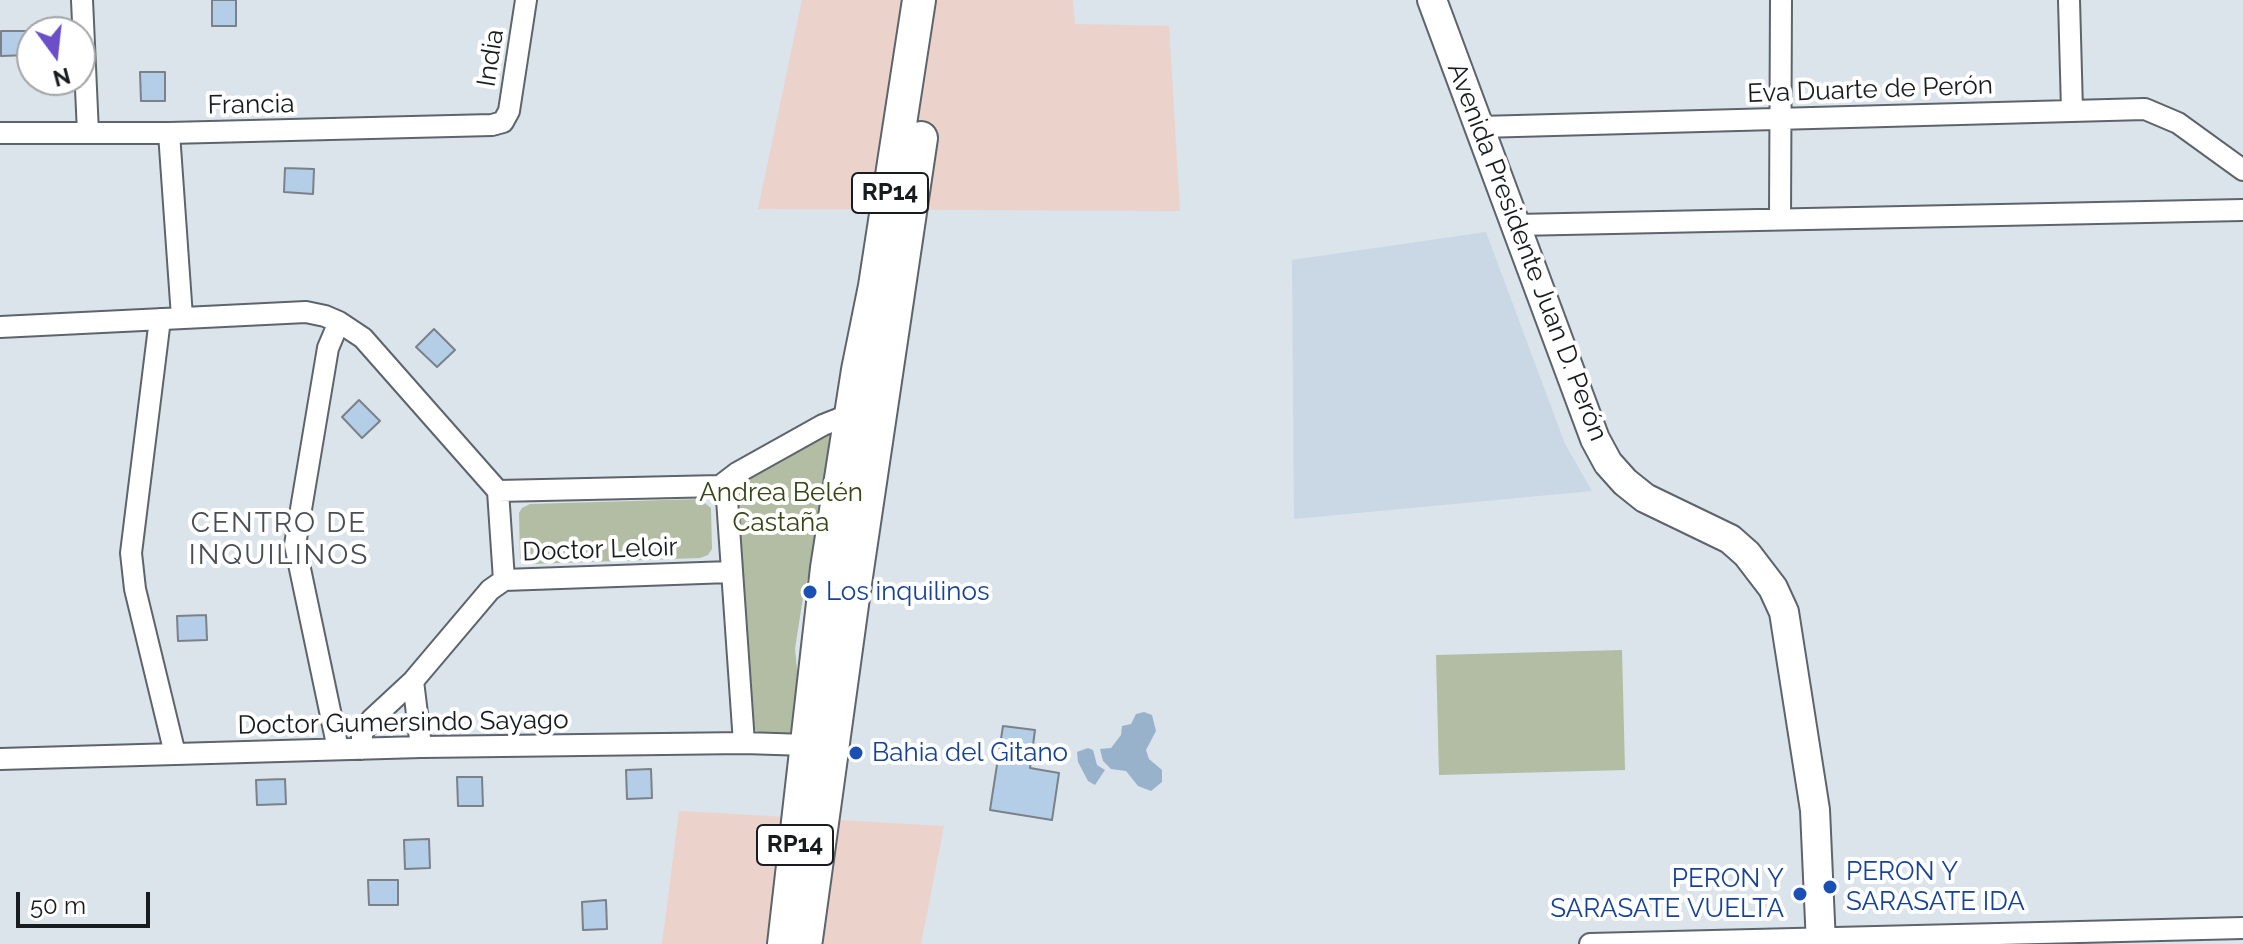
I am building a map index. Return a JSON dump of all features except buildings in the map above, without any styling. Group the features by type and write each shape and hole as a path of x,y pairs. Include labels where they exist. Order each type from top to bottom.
{"main road":[{"name":"RP14","path":"805,944 854,590 877,272 919,0"},
{"name":"RP14","path":"784,944 827,568 905,249 941,0"},
{"name":"Avenida Presidente Juan D. Perón","path":"1432,0 1595,439 1608,463 1645,498 1730,539 1761,569 1784,612 1815,810 1821,942"}],"street":[{"path":"82,0 88,133"},
{"name":"India","path":"503,122 509,111 526,0"},
{"path":"1780,219 1781,0"},
{"path":"2069,0 2072,110"},
{"name":"Eva Duarte de Perón","path":"1480,127 2145,109 2165,116 2243,170"},
{"name":"Francia","path":"0,133 169,133 492,125 503,122"},
{"path":"169,133 182,317"},
{"path":"1516,225 2243,210"},
{"path":"0,327 306,312 339,322 363,338 498,491 504,580"},
{"path":"160,319 131,553 135,589 175,754"},
{"path":"338,749 295,545 328,348 339,322"},
{"path":"498,491 720,486 737,473 811,432 866,416"},
{"path":"720,486 727,499 744,743"},
{"name":"Doctor Leloir","path":"362,749 362,733 372,719 413,681 490,590 504,580 730,572"},
{"path":"413,681 421,747"},
{"name":"Doctor Gumersindo Sayago","path":"0,759 421,747 807,745"},
{"path":"1590,944 1821,942 2243,928"}],"shaded area":[{"path":"802,0 1073,0 1075,24 1169,26 1180,211 758,209"},
{"path":"1486,232 1565,444 1592,491 1294,519 1292,260"},
{"path":"679,811 944,826 921,944 662,944"}],"green space":[{"name":"Andrea Belén Castaña","path":"831,434 837,453 821,532 804,591 795,649 799,690 793,732 763,734 755,730 750,718 737,492 742,480"},
{"path":"700,499 711,508 712,549 700,558 531,564 520,558 519,513 530,504"},
{"path":"1622,650 1625,770 1439,775 1436,655"}],"water":[{"path":"1144,712 1152,715 1156,731 1146,750 1149,759 1162,770 1162,782 1151,791 1138,786 1126,771 1111,769 1103,761 1100,749 1111,748 1121,735 1122,726 1131,724 1136,714"},
{"path":"1088,748 1093,750 1097,765 1105,770 1095,785 1088,781 1078,762 1077,752"}],"place":[{"name":"Los inquilinos","path":"810,592"},
{"name":"Bahia del Gitano","path":"856,753"},
{"name":"PERON Y SARASATE IDA","path":"1830,887"},
{"name":"PERON Y SARASATE VUELTA","path":"1800,894"}],"district":[{"name":"CENTRO DE INQUILINOS","path":"279,540"}]}
